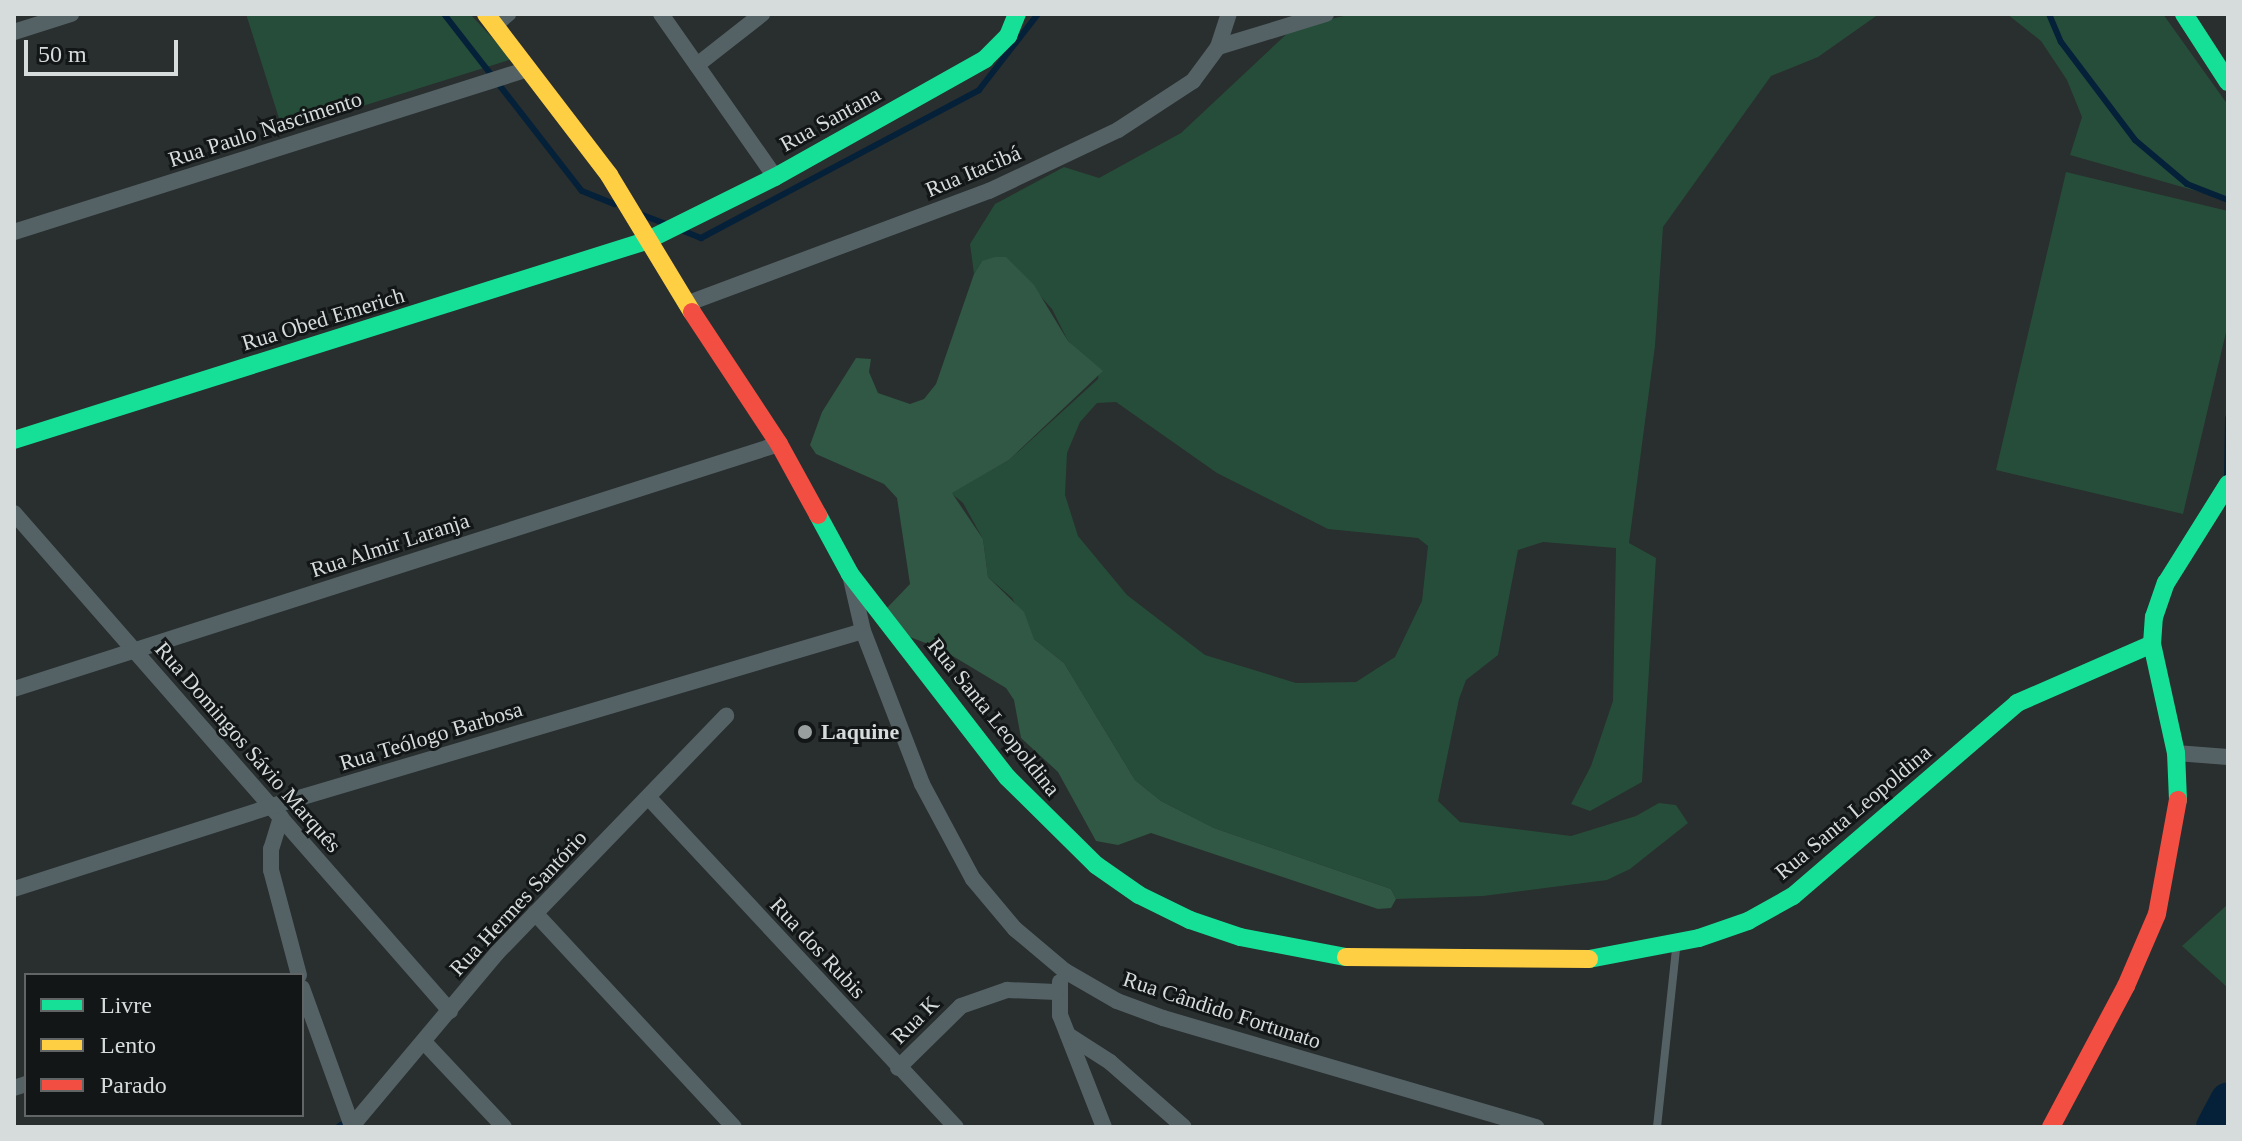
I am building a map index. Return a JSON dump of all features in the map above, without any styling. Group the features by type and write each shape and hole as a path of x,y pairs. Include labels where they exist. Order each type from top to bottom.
{"street":[{"path":"14,32 71,14"},
{"path":"661,14 775,177"},
{"path":"697,65 762,14"},
{"name":"Rua Santana","path":"646,241 775,177 985,59 1008,36 1017,14"},
{"name":"Rua Itacibá","path":"686,304 989,191 1118,130 1193,81 1218,47 1229,14"},
{"path":"1218,47 1326,14"},
{"path":"2184,14 2228,82"},
{"name":"Rua Santa Leopoldina","path":"496,17 528,69 609,175 646,241 779,444 850,574 1007,777 1053,825 1117,880 1190,920 1240,937 1352,958 1561,962 1676,944 1748,921 1793,896 2017,703 2152,644"},
{"name":"Rua Paulo Nascimento","path":"14,232 528,69"},
{"name":"Rua Obed Emerich","path":"14,440 646,241"},
{"name":"Rua Almir Laranja","path":"14,689 779,444"},
{"path":"2051,1127 2126,986 2157,914 2179,810 2176,753 2152,644 2166,583 2228,484"},
{"name":"Rua Domingos Sávio Marquês","path":"14,513 450,1011"},
{"name":"Rua Cândido Fortunato","path":"850,574 863,631 922,784 973,879 1015,929 1065,971 1117,1001 1163,1018 1536,1127"},
{"name":"Rua Teólogo Barbosa","path":"14,889 277,812 863,631"},
{"name":"Rua Hermes Santório","path":"352,1127 535,913 726,716"},
{"path":"2176,753 2228,757"},
{"name":"Rua dos Rubis","path":"649,798 956,1127"},
{"path":"277,812 271,870 298,973"},
{"path":"535,913 734,1127"},
{"path":"1065,971 1056,992 1068,1035 1104,1127"},
{"name":"Rua K","path":"898,1068 961,1006 1007,990 1056,992"},
{"path":"304,999 352,1127"},
{"path":"1068,1035 1110,1062 1184,1127"},
{"path":"425,1043 504,1127"}],"lane":[{"path":"1657,1127 1676,944"}],"green space":[{"path":"246,14 470,14 512,59 283,131"},
{"path":"1352,14 1879,14 1818,57 1771,76 1663,227 1655,346 1629,543 1656,558 1642,782 1590,811 1571,804 1591,766 1613,701 1616,548 1543,542 1518,550 1498,655 1466,680 1459,699 1438,801 1460,822 1571,836 1636,816 1659,803 1676,805 1688,823 1630,869 1607,880 1483,896 1396,899 1391,889 1214,828 1161,801 1135,780 1064,663 1034,639 1012,598 988,577 983,539 963,503 951,493 1009,460 1098,379 1099,370 1068,341 1052,309 1019,272 982,261 974,274 970,244 995,204 1064,167 1099,178 1181,133 1293,28","holes":["1116,402 1217,473 1328,529 1418,538 1428,546 1422,601 1395,657 1356,682 1296,683 1205,655 1127,595 1078,536 1065,495 1067,453 1080,422 1097,403"]},
{"path":"2007,14 2163,14 2228,105 2228,200 2070,155 2082,117 2067,80 2041,41"},
{"path":"2066,172 2228,211 2228,324 2183,514 1996,470"},
{"path":"1006,257 1034,285 1068,341 1103,371 1009,460 952,493 983,539 988,577 1024,612 1034,639 1064,663 1135,780 1161,801 1214,828 1391,889 1396,899 1391,908 1378,909 1151,833 1118,845 1096,841 1058,772 1021,738 1014,700 1006,688 941,649 897,632 885,610 910,584 897,498 884,484 816,454 810,445 822,412 856,358 871,359 869,372 878,393 910,404 924,399 936,384 974,274 982,261"},
{"path":"2228,904 2228,988 2182,946"}],"waterway":[{"path":"444,14 582,191 615,204"},
{"path":"681,230 701,238 979,90 1038,14"},
{"path":"2049,14 2061,42 2135,140 2187,184 2228,200"},
{"path":"640,214 663,223"},
{"path":"2227,478 2228,418"},
{"path":"2214,1127 2228,1101"}],"traffic: fast":[{"path":"14,440 646,241 775,177 985,59 1008,36 1017,14"},
{"path":"2184,14 2228,82"},
{"path":"2178,800 2176,753 2152,644 2154,617 2166,583 2228,484"},
{"path":"818,515 850,574 1007,777 1096,865 1139,895 1190,920 1240,937 1346,957"},
{"path":"1589,959 1699,938 1748,921 1793,896 2017,703 2152,644"}],"traffic: slow":[{"path":"486,14 609,175 692,312"},
{"path":"1346,957 1589,959"}],"traffic: jam":[{"path":"692,312 779,444 818,515"},
{"path":"2051,1127 2126,986 2157,914 2178,800"}],"place":[{"name":"Laquine","path":"805,732"}]}
